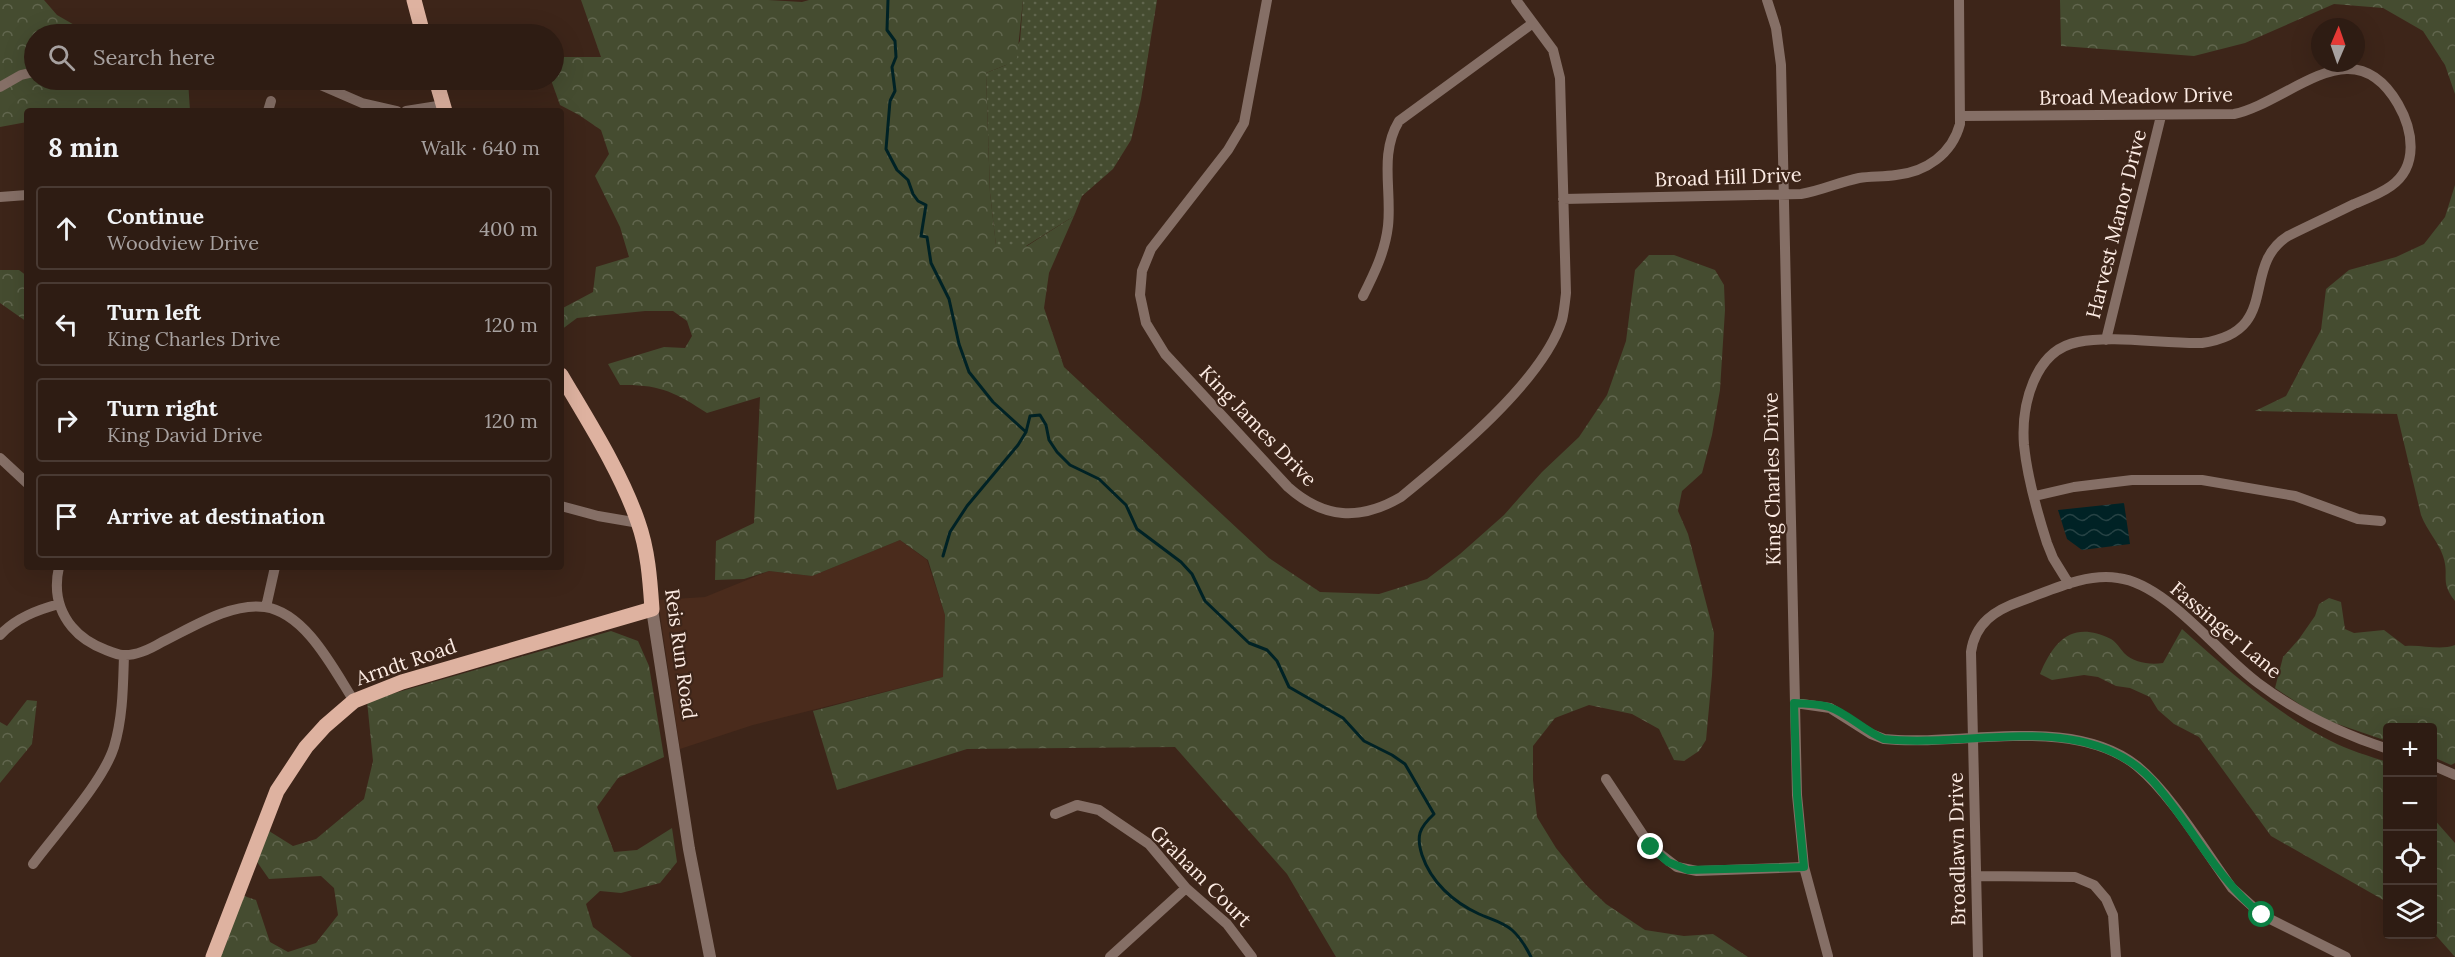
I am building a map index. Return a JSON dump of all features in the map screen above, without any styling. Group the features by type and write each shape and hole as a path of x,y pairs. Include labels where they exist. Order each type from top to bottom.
{"main road":[{"path":"414,0 420,24"},
{"path":"439,90 444,108"},
{"name":"Reis Run Road","path":"564,380 595,432 639,523 645,550 652,609"},
{"name":"Arndt Road","path":"213,957 277,791 306,747 325,726 354,701 402,682 652,609"}],"street":[{"name":"King James Drive","path":"1267,0 1244,123 1228,150 1151,249 1142,271 1140,295 1146,323 1165,354 1261,459 1304,500 1326,510 1341,513 1369,512 1385,506 1401,497 1424,478 1499,411 1517,391 1549,347 1562,321 1566,293 1560,78 1553,50 1516,0"},
{"name":"King Charles Drive","path":"1767,0 1776,28 1781,65 1797,795 1804,867 1828,956"},
{"name":"Broad Hill Drive","path":"1563,199 1784,195 1812,192 1848,181 1895,175 1924,167 1947,151 1958,131 1960,116 1959,0"},
{"path":"1363,296 1385,242 1389,210 1387,155 1391,134 1399,121 1533,23"},
{"name":"Broad Meadow Drive","path":"1960,116 2162,116 2242,112 2326,73 2340,69 2367,72 2383,83 2391,91 2402,111 2411,138 2406,172 2391,187 2288,236 2275,246 2266,264 2253,312 2242,328 2235,333 2202,344 2106,340 2080,342 2062,347 2041,365 2029,402 2024,446 2050,551 2069,584"},
{"path":"0,87 24,74"},
{"path":"331,90 362,104 383,108"},
{"name":"Harvest Manor Drive","path":"2106,340 2162,116"},
{"path":"0,196 24,195"},
{"path":"0,458 24,480"},
{"path":"2035,496 2074,487 2132,480 2202,480 2295,496 2358,519 2380,521"},
{"path":"564,507 598,516 639,523"},
{"path":"59,570 57,590 59,604 66,620 83,638 100,648 124,656 153,647 215,616 266,607 289,618 314,639 354,701"},
{"path":"266,607 274,570"},
{"name":"Fassinger Lane","path":"2069,584 2081,580 2108,577 2136,582 2164,599 2242,671 2287,703 2328,726 2383,747"},
{"name":"Broadlawn Drive","path":"1978,957 1971,652 1979,628 1999,610 2069,584"},
{"path":"0,635 29,614 59,604"},
{"name":"Reis Run Road","path":"652,609 689,849 710,957"},
{"path":"33,864 98,779 113,750 121,717 124,656"},
{"path":"1794,703 1830,708 1871,734 1884,739 2057,737 2100,746 2122,756 2151,780 2232,888 2247,903 2279,924 2346,957"},
{"path":"2437,767 2455,775"},
{"path":"1606,779 1651,847 1677,867 1697,871 1804,867"},
{"name":"Graham Court","path":"1055,814 1077,806 1099,810 1149,844 1186,888 1227,924 1252,957"},
{"path":"1976,876 2075,877 2094,885 2106,899 2114,915 2116,957"},
{"path":"1110,957 1186,888"}],"shaded area":[{"path":"900,540 927,560 945,615 943,677 753,725 680,749 658,600 705,597 769,571 812,576"}],"green space":[{"path":"0,0 44,0 57,15 73,24 24,24 24,90 189,90 190,108 24,108 24,123 0,127"},
{"path":"581,0 802,2 809,0 1023,0 1017,58 986,73 990,193 996,245 1027,246 1074,216 1049,273 1044,308 1064,367 1269,558 1320,592 1379,594 1427,579 1460,554 1504,515 1542,472 1579,437 1607,395 1626,341 1635,270 1649,255 1674,255 1715,270 1724,285 1725,310 1720,390 1702,473 1682,491 1678,511 1688,534 1714,633 1706,740 1699,751 1684,761 1674,760 1659,729 1632,714 1589,705 1555,718 1533,746 1533,780 1537,817 1556,848 1586,885 1606,904 1645,930 1684,936 1713,934 1748,957 1336,957 1287,874 1175,747 967,749 837,790 813,711 943,677 945,615 928,560 900,540 812,576 769,571 744,579 715,580 716,541 754,523 760,397 707,413 666,391 646,386 620,385 608,364 664,347 685,348 692,336 687,321 673,311 645,311 577,318 564,328 564,307 593,292 596,267 629,257 620,227 595,176 609,154 601,130 560,105 555,90 564,90 564,57 601,57"},
{"path":"1023,0 1157,0 1141,99 1131,140 1113,169 1082,196 1074,216 1026,246 996,246 990,193 986,73 1006,65 1020,41"},
{"path":"2060,0 2455,0 2455,94 2445,65 2423,31 2383,8 2334,4 2245,43 2194,56 2061,46"},
{"path":"2455,185 2455,601 2447,588 2445,563 2441,551 2421,515 2397,414 2255,411 2286,396 2321,330 2326,289 2349,270 2396,257 2424,244 2445,217"},
{"path":"0,270 19,270 24,274 24,320 0,303"},
{"path":"2329,598 2341,602 2345,629 2354,633 2384,630 2405,646 2449,647 2455,645 2455,763 2451,765 2437,759 2437,723 2383,723 2383,740 2320,718 2275,688 2283,657 2315,616 2319,604"},
{"path":"2182,629 2235,676 2291,718 2338,744 2383,761 2383,900 2271,836 2199,737 2174,724 2158,710 2150,697 2130,688 2116,686 2098,677 2084,675 2052,680 2040,674 2059,643 2066,637 2086,632 2113,640 2132,659 2148,663 2163,663"},
{"path":"611,631 638,641 649,666 664,757 618,778 597,807 614,852 637,850 672,828 677,862 660,883 621,893 600,891 586,904 593,927 632,957 220,957 236,910 244,896 256,900 270,942 288,952 316,943 338,915 334,888 321,876 269,879 255,859 269,831 293,846 316,839 364,799 373,761 367,701"},
{"path":"27,700 37,701 32,744 0,783 0,722 7,726"},
{"path":"2437,823 2455,843 2455,957 2437,937"}],"water":[{"path":"2124,503 2130,544 2082,550 2067,539 2058,510"}],"waterway":[{"path":"888,0 887,30 895,41 896,57 892,67 895,91 890,101 886,149 897,170 908,180 913,194 918,201 926,205 921,236 927,237 931,263 949,299 959,344 969,372 993,402 1026,432 1030,416 1040,415 1046,425 1049,440 1057,452 1070,465 1099,479 1126,505 1137,529 1181,562 1192,574 1205,601 1249,643 1267,650 1277,661 1289,687 1343,718 1364,741 1405,764 1434,814 1422,828 1419,837 1422,855 1431,874 1460,904 1512,930 1531,957"},
{"path":"943,556 950,532 967,506 1018,445 1026,432"}],"route":[{"path":"1651,847 1668,862 1688,870 1804,867 1797,795 1794,703 1816,704 1830,708 1871,734 1884,739 2057,737 2076,739 2100,746 2122,756 2151,780 2232,888 2262,915"}]}
